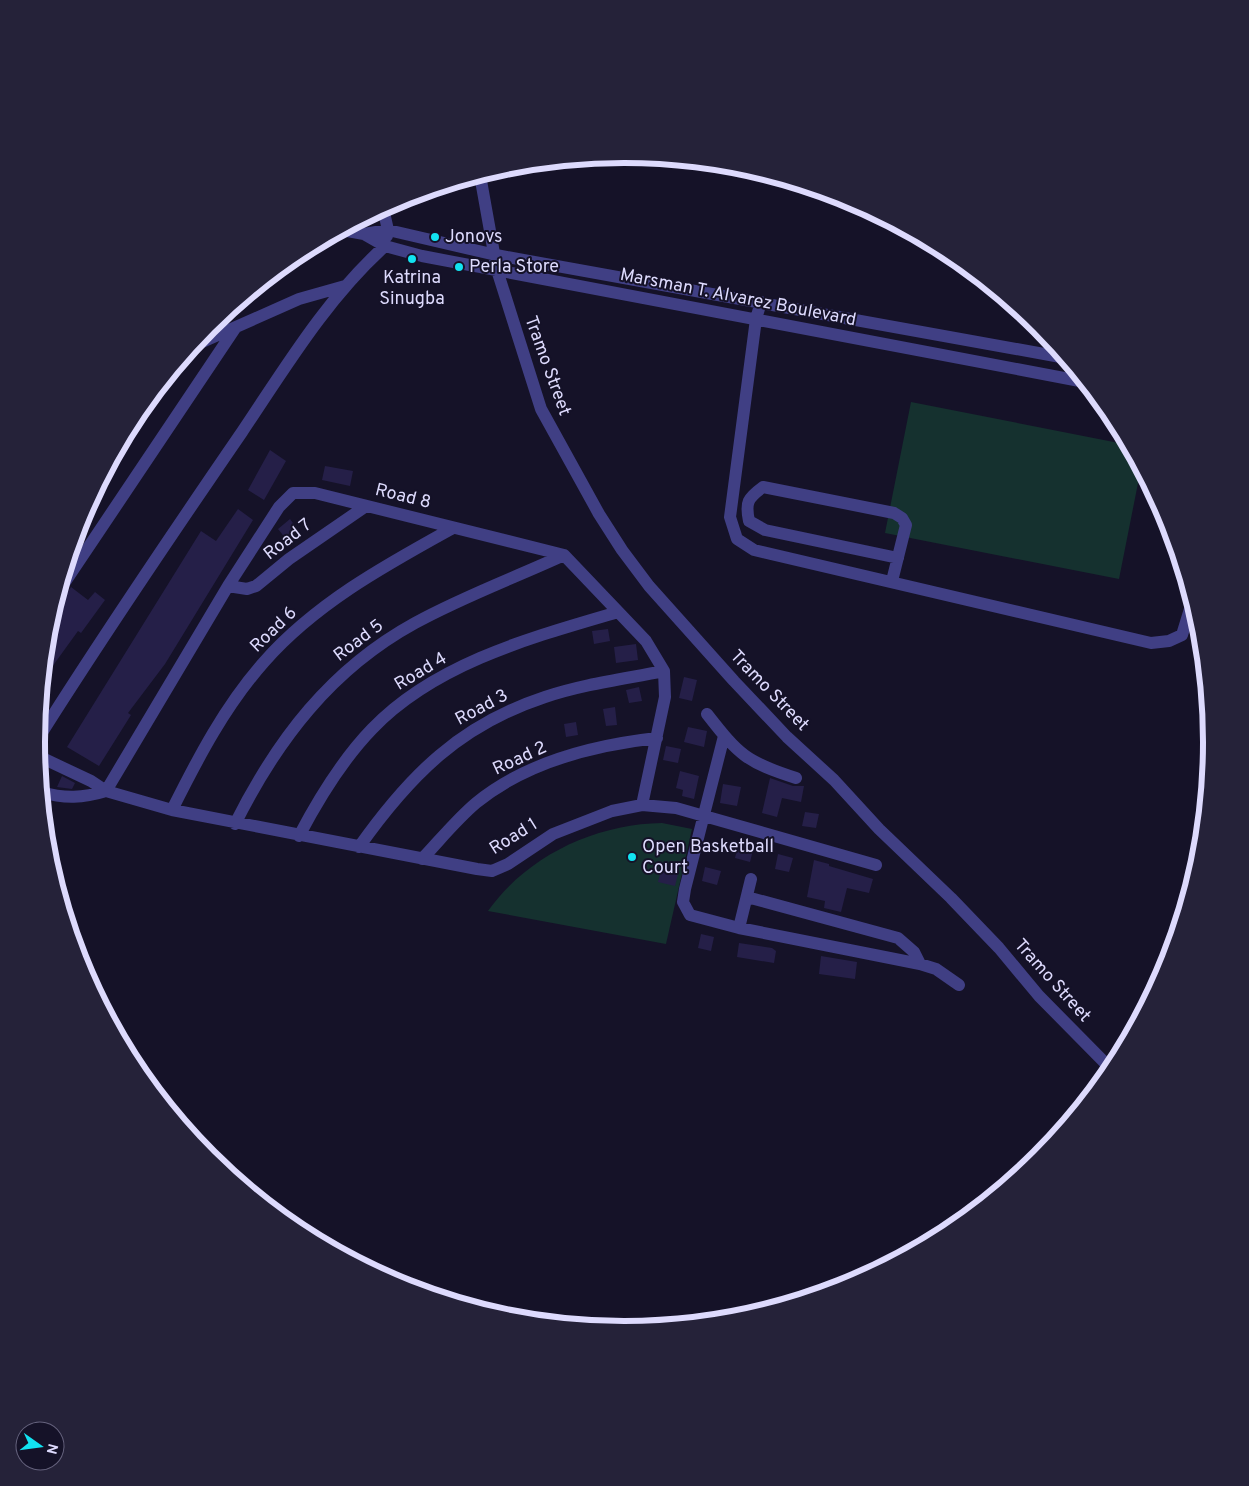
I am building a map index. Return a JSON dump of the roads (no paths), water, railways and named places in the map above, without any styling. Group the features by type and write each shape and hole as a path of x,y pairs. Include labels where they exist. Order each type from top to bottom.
{"street":[{"name":"Tramo Street","path":"481,182 497,270 541,409 599,514 649,586 787,737 834,780 879,829 951,898 999,948 1039,996 1106,1064"},
{"path":"45,728 184,516 344,286 385,246 388,230 385,216"},
{"name":"Marsman T. Alvarez Boulevard","path":"388,230 495,255 1055,356"},
{"path":"352,232 364,234 388,230"},
{"name":"Marsman T. Alvarez Boulevard","path":"364,234 385,246 497,270 1076,380"},
{"path":"210,338 299,299 344,286"},
{"path":"760,302 756,319 730,517 737,539 754,550 1151,643 1169,641 1182,635 1189,613"},
{"path":"71,573 236,326"},
{"path":"892,581 898,558 906,525 902,518 894,513 763,487 750,496 747,509 749,521 765,530 898,558"},
{"name":"Road 8","path":"106,791 228,586 279,507 293,493 315,493 564,555"},
{"name":"Road 7","path":"228,586 247,589 256,586 289,559 366,506"},
{"name":"Road 6","path":"172,810 213,731 265,661 318,612 341,595 393,561 453,528"},
{"path":"564,555 646,641 664,671 665,697 658,738 642,805"},
{"name":"Road 5","path":"235,824 248,798 300,718 346,670 378,646 415,623 564,555"},
{"name":"Road 4","path":"299,836 333,778 372,729 417,693 447,675 509,647 618,612"},
{"name":"Road 3","path":"359,846 403,789 461,737 506,712 545,697 574,689 664,671"},
{"path":"707,714 724,736 747,759 796,778"},
{"path":"724,736 685,889 684,902 690,915 739,928 920,964 936,969 959,984"},
{"name":"Road 2","path":"422,859 476,803 505,783 536,766 622,742 658,738"},
{"path":"45,760 91,781 106,791"},
{"path":"47,794 62,798 94,795 106,791"},
{"name":"Road 1","path":"106,791 172,810 235,824 492,871 508,864 553,834 612,811 642,805 676,808 876,865"},
{"path":"739,928 751,879"},
{"path":"747,897 898,938 914,952 920,964"}],"place":[{"name":"Jonovs","path":"435,237"},
{"name":"Katrina Sinugba","path":"412,259"},
{"name":"Perla Store","path":"459,267"},
{"name":"Open Basketball Court","path":"632,857"}]}
